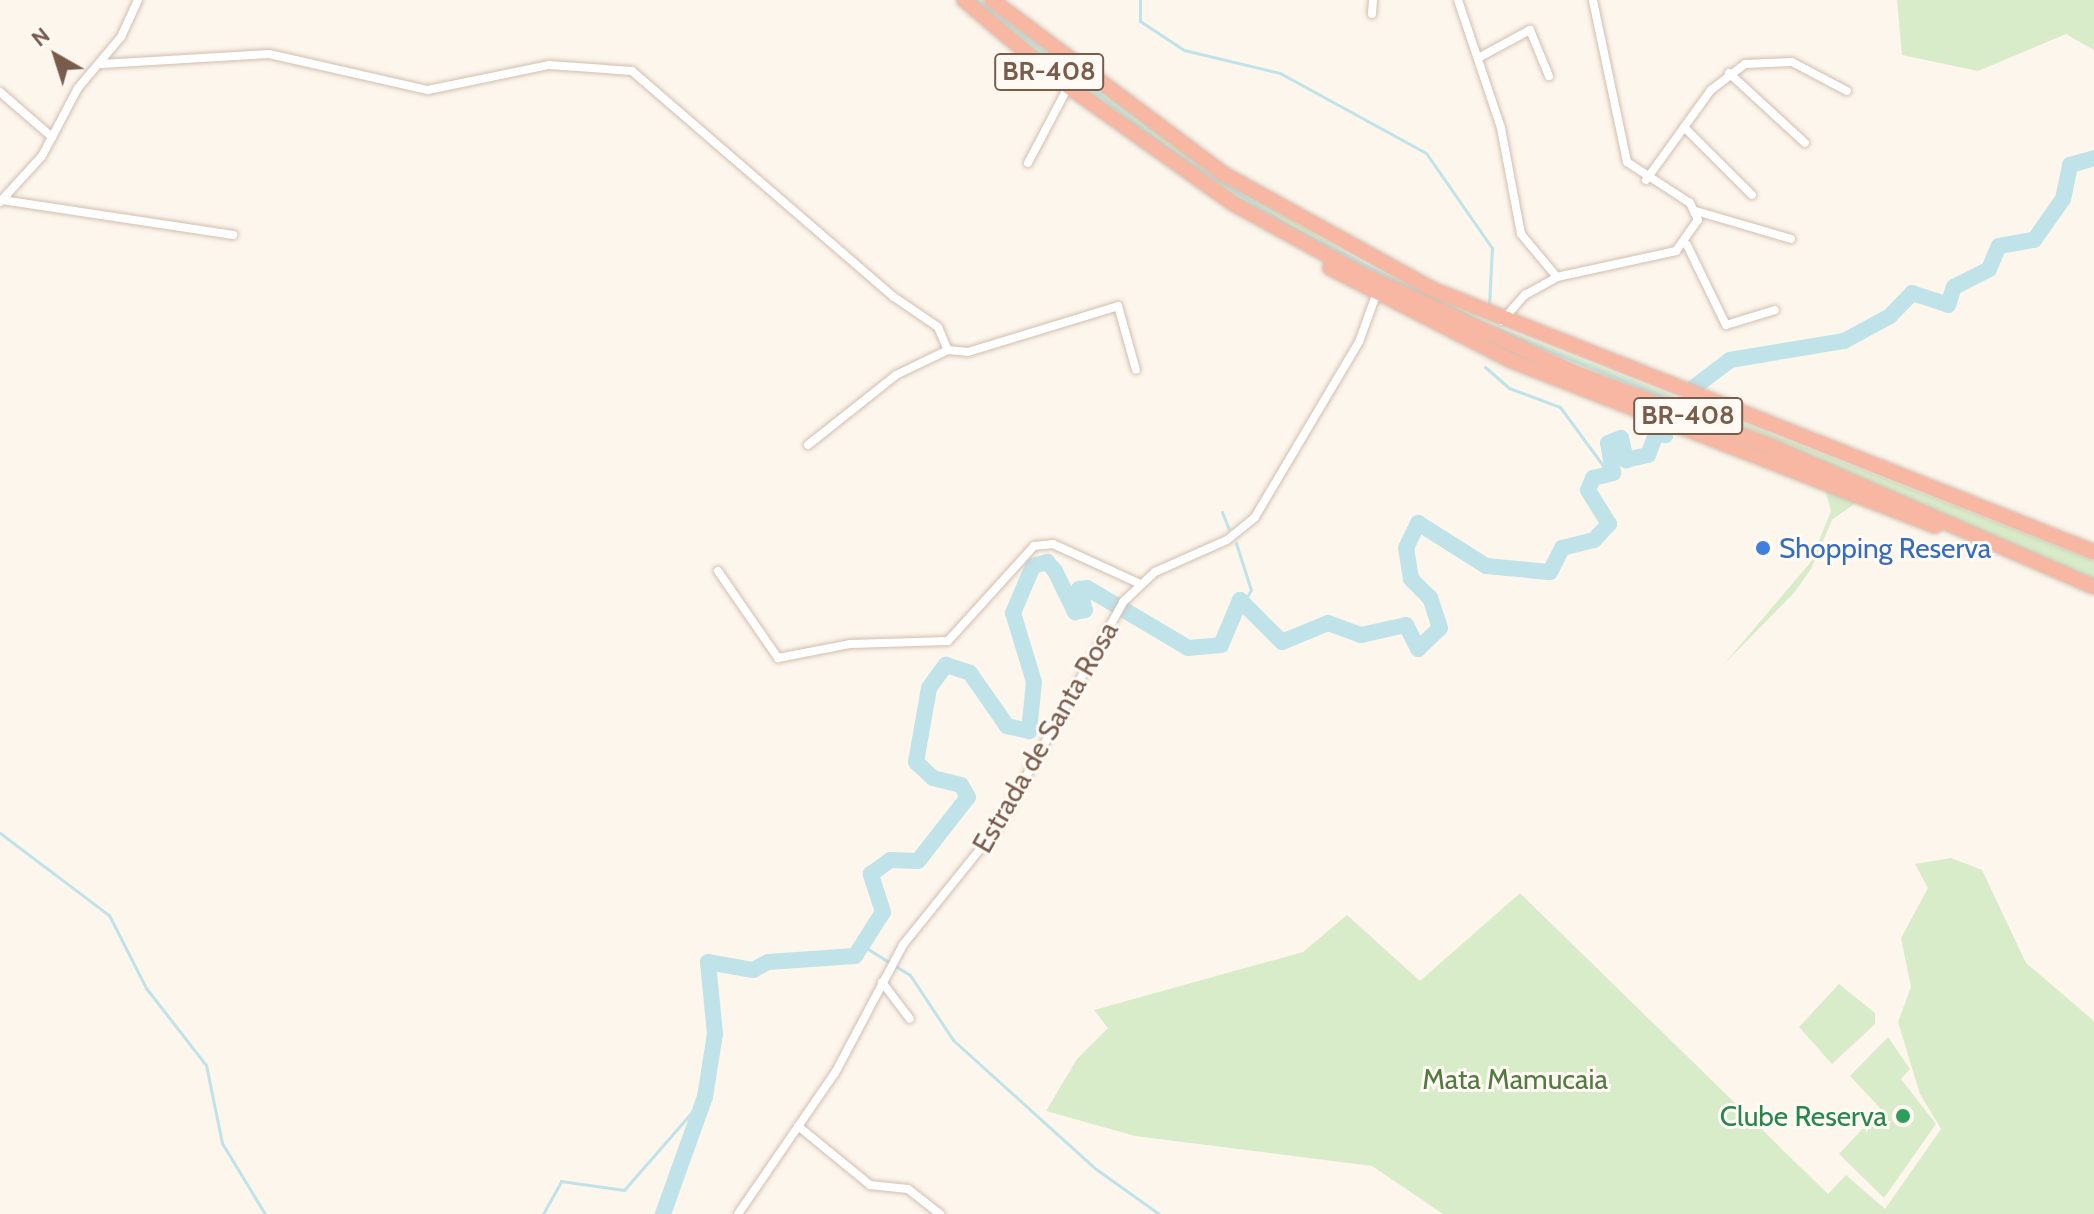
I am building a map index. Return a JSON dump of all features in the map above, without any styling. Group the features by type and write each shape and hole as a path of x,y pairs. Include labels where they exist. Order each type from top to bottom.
{"highway":[{"name":"BR-408","path":"964,0 1068,87 1232,203 1451,318 2016,549 2094,587"},
{"name":"BR-408","path":"992,0 1222,173 1502,321 2094,552"},
{"path":"1138,138 1195,188 1376,295 1573,386 1973,540 2016,549"}],"street":[{"path":"1,201 52,137 78,88 102,64 138,0"},
{"path":"1372,14 1373,0"},
{"path":"1458,0 1480,57 1521,234 1557,277"},
{"path":"1593,0 1627,162 1646,180 1696,211 1791,239"},
{"path":"1480,57 1530,30 1549,76"},
{"path":"102,64 269,54 428,90 549,65 632,71 894,297 938,327 948,350"},
{"path":"1646,180 1684,127 1729,73 1761,61 1792,62 1847,91"},
{"path":"1729,73 1805,143"},
{"path":"1028,163 1068,87"},
{"path":"0,92 52,137"},
{"path":"1684,127 1752,195"},
{"path":"1,201 233,235"},
{"path":"1696,211 1687,245 1726,325 1775,310"},
{"path":"1502,321 1525,295 1557,277 1687,245"},
{"name":"Estrada de Santa Rosa","path":"738,1214 798,1126 896,959 998,827 1123,602 1138,583 1249,525 1359,342 1376,295"},
{"path":"808,445 896,375 948,350 968,352 1118,306 1136,370"},
{"path":"718,571 778,658 850,644 948,641 1034,546 1053,544 1138,583"},
{"path":"882,982 910,1019"},
{"path":"798,1126 870,1185 908,1189 940,1214"}],"green space":[{"path":"972,0 984,0 1214,175 1366,264 1481,320 2094,561 2094,580 1408,294 1232,195 1075,87"},
{"path":"1897,0 2094,0 2094,50 2066,34 1978,71 1902,55"},
{"path":"1823,482 1857,502 1832,520 1811,569 1794,593 1724,664 1810,563 1831,511"},
{"name":"Mata Mamucaia","path":"1951,858 1982,870 2026,963 2094,1021 2094,1214 1443,1214 1372,1166 1135,1136 1046,1111 1077,1059 1108,1028 1094,1010 1303,952 1347,915 1420,981 1520,893 1828,1194 1846,1175 1885,1209 1941,1129 1920,1094 1898,1022 1911,987 1901,938 1928,888 1915,864"},
{"path":"1839,984 1875,1013 1875,1024 1832,1064 1799,1027"},
{"name":"Clube Reserva","path":"1888,1037 1910,1069 1901,1079 1936,1124 1884,1198 1839,1154 1881,1109 1850,1076"}],"waterway":[{"path":"977,0 1169,149 1288,225 1419,293"},
{"path":"1140,0 1140,21 1184,50 1280,73 1426,153 1492,248 1489,305"},
{"path":"1693,388 1730,360 1844,341 1890,316 1912,293 1948,305 1954,287 1989,269 1999,246 2034,240 2063,199 2070,165 2094,158"},
{"path":"1498,330 1684,404"},
{"path":"1485,367 1509,388 1560,407 1610,475"},
{"path":"663,1214 705,1097 715,1034 708,962 753,970 768,962 855,956 883,912 871,874 890,860 918,861 968,797 961,785 933,778 916,762 929,688 946,665 970,673 1007,726 1029,731 1034,682 1013,613 1033,566 1047,562 1055,571 1075,612 1085,610 1079,589 1087,588 1188,648 1221,645 1240,600 1282,642 1328,623 1361,635 1406,625 1418,649 1440,628 1430,598 1411,579 1406,548 1418,523 1486,566 1550,572 1562,548 1594,540 1609,524 1588,490 1593,478 1613,473 1608,443 1621,438 1626,460 1648,455 1657,432 1665,435"},
{"path":"1222,512 1229,529"},
{"path":"1236,543 1251,590 1245,600"},
{"path":"0,833 109,915 146,988 206,1065 222,1143 265,1214"},
{"path":"863,946 910,975 953,1040 1096,1169 1159,1214"},
{"path":"543,1214 561,1181 624,1190 705,1097"}],"place":[{"name":"Shopping Reserva","path":"1763,548"},
{"name":"Clube Reserva","path":"1903,1116"}]}
